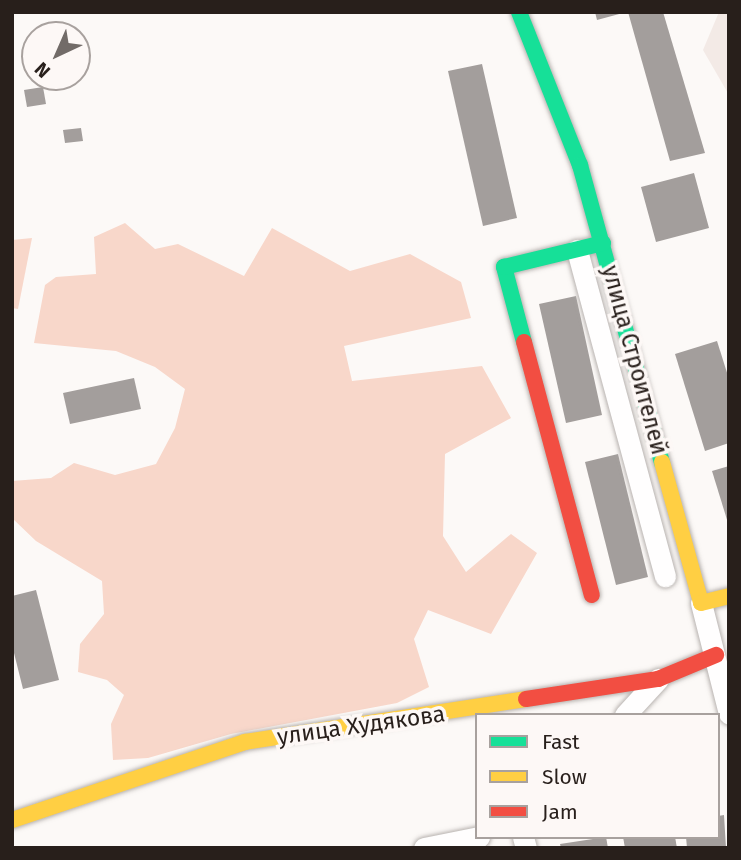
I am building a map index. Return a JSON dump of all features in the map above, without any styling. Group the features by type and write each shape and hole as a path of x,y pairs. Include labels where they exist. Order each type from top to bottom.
{"street":[{"name":"улица Строителей","path":"519,12 580,165 716,655 729,714"},
{"path":"592,595 504,267 603,243"},
{"path":"577,250 665,576"},
{"path":"701,603 729,596"},
{"name":"улица Худякова","path":"12,820 245,742 658,679 716,655"},
{"path":"627,713 658,679"},
{"path":"424,848 475,838"}],"shaded area":[{"path":"719,12 729,12 729,95 703,50"},
{"path":"125,223 155,249 178,244 244,276 272,228 350,271 410,254 461,282 471,318 344,346 352,381 482,366 511,418 445,454 443,536 466,572 511,534 537,553 491,634 428,610 414,639 429,687 397,703 231,734 148,758 113,760 111,724 124,695 107,680 78,672 80,644 104,614 102,581 36,541 12,518 12,481 51,478 74,463 115,475 156,464 175,428 185,389 155,367 116,351 34,343 45,285 56,277 96,274 94,237"},
{"path":"32,238 18,309 12,308 12,240"}],"building":[{"path":"595,12 623,12 623,13 597,20"},
{"path":"628,12 663,12 705,153 670,161"},
{"path":"482,64 517,218 483,226 448,71"},
{"path":"24,91 44,91 46,104 27,107"},
{"path":"81,128 83,141 65,143 63,130"},
{"path":"694,173 709,228 656,242 641,187"},
{"path":"576,296 602,415 566,423 539,304"},
{"path":"717,341 729,379 729,443 705,451 675,354"},
{"path":"134,378 141,409 70,424 63,393"},
{"path":"618,454 648,577 616,585 585,462"},
{"path":"729,466 729,523 728,523 712,471"},
{"path":"36,590 59,680 23,689 12,645 12,596"},
{"path":"724,815 726,848 687,848 686,839 720,839 720,816"},
{"path":"606,839 608,848 561,848 560,844"},
{"path":"623,839 675,839 677,848 625,848"}],"traffic: fast":[{"path":"519,12 580,165 662,462"},
{"path":"524,342 504,267 603,243"}],"traffic: slow":[{"path":"662,462 701,603 729,596"},
{"path":"12,820 245,742 526,699"}],"traffic: jam":[{"path":"524,342 592,595"},
{"path":"526,699 658,679 716,655"}]}
